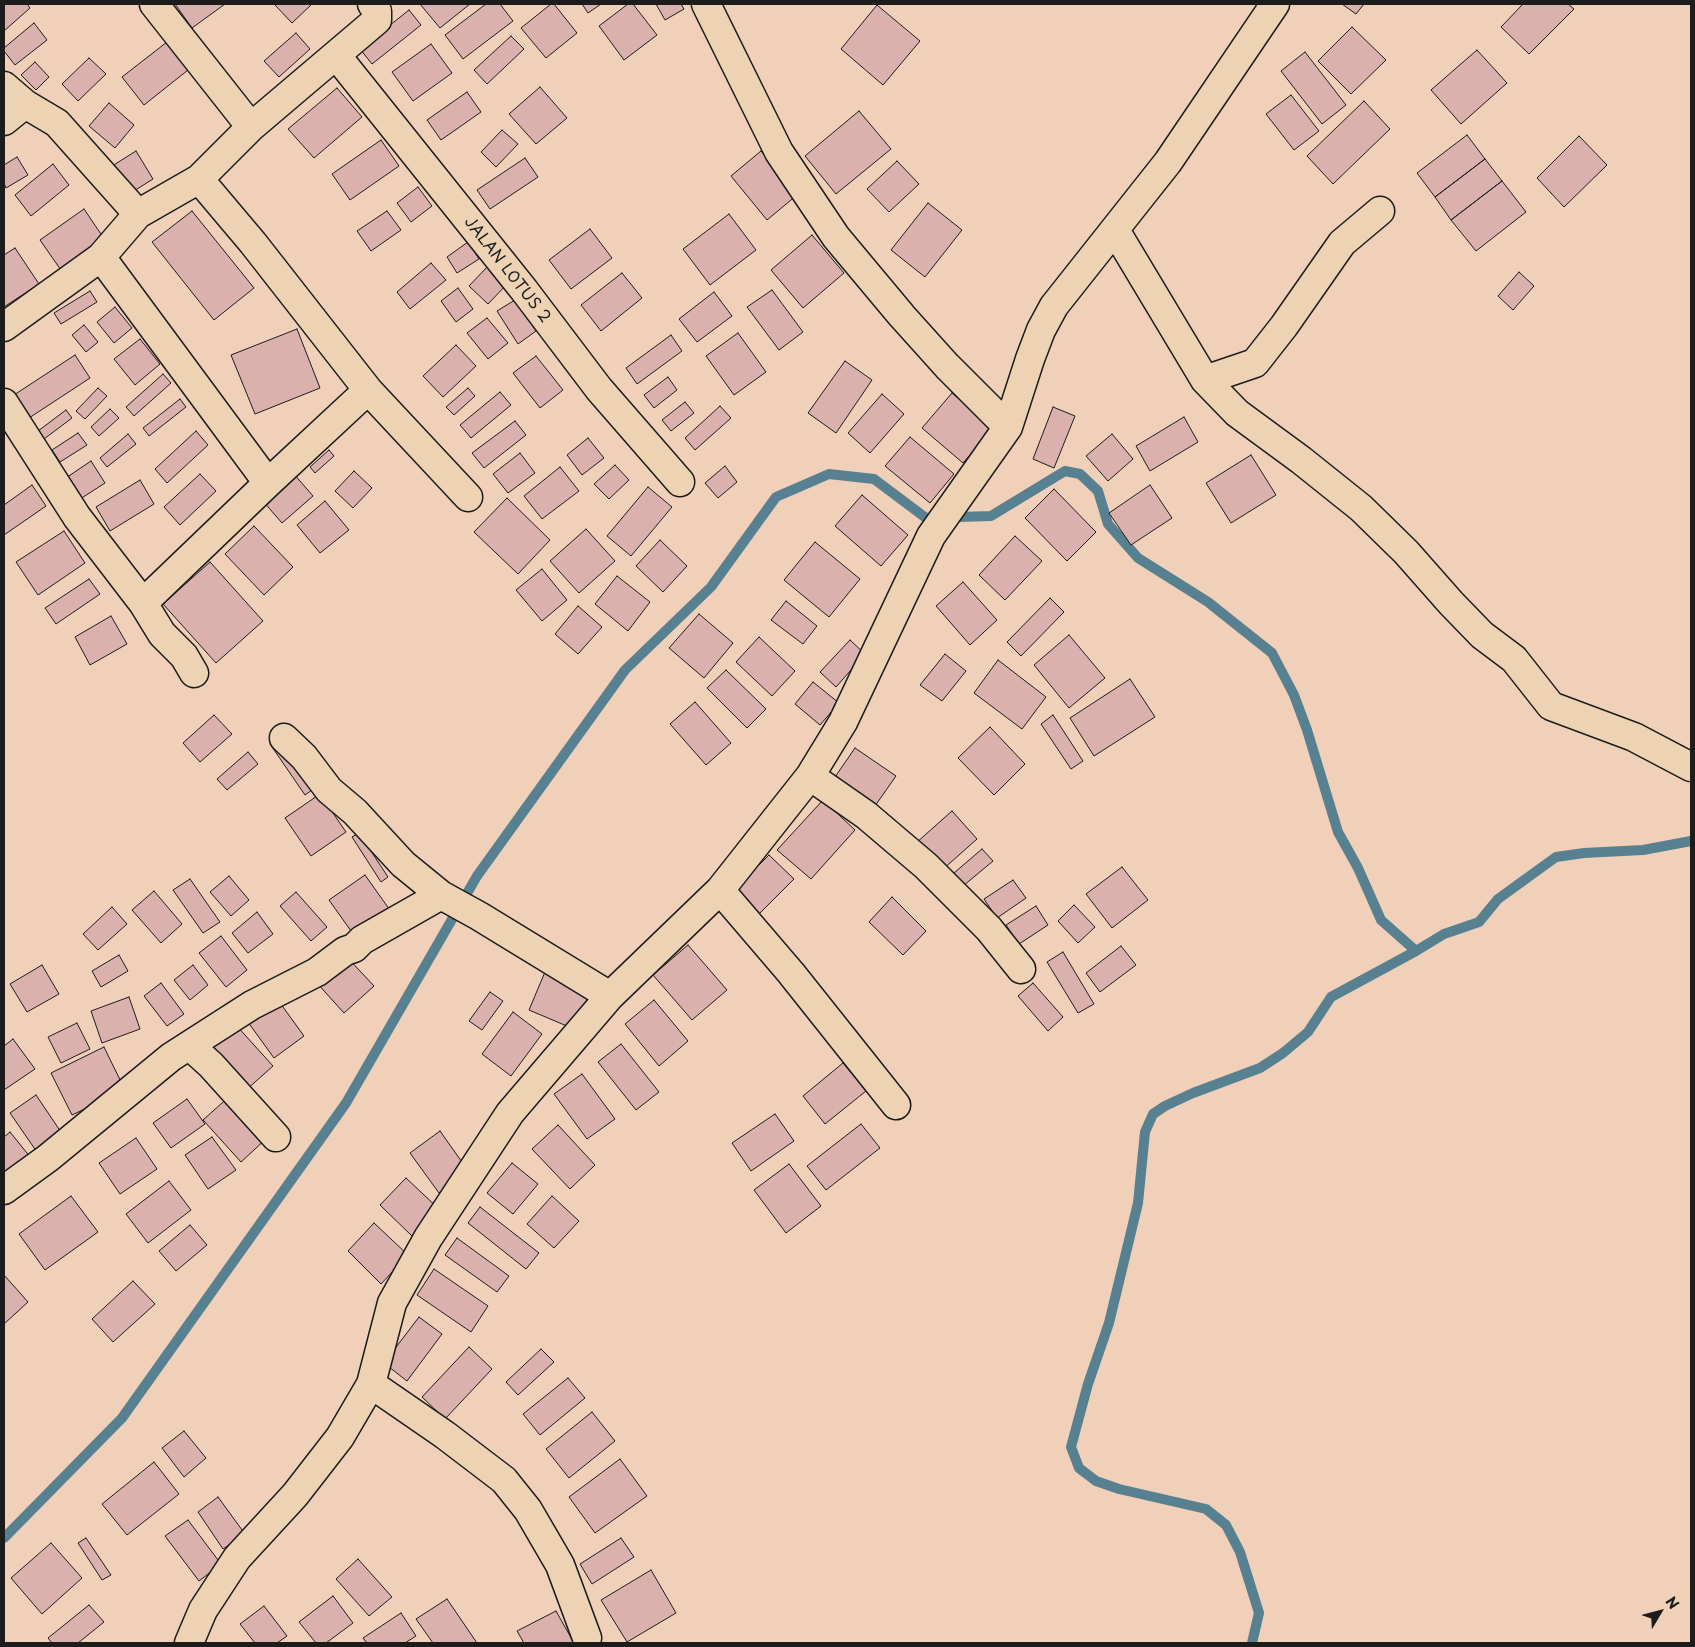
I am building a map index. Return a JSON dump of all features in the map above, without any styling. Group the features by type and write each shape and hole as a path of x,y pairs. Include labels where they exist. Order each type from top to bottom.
{"street":[{"path":"154,4 251,127"},
{"path":"4,327 101,257 138,214 199,179 251,127 377,20 377,11 372,4"},
{"path":"706,4 779,152 836,237 947,366 1008,427"},
{"path":"189,1643 203,1610 237,1558 295,1495 340,1438 371,1384 392,1303 428,1238 510,1113 610,996 720,890 810,776 843,722 930,536 1008,427 1041,330 1054,306 1168,162 1275,4"},
{"name":"JALAN LOTUS 2","path":"336,55 524,290 599,389 680,482"},
{"path":"4,86 25,104 57,123 138,214"},
{"path":"4,121 25,104"},
{"path":"199,179 253,243 368,390 468,497"},
{"path":"1206,380 1255,363 1284,326 1342,243 1380,211"},
{"path":"1115,230 1206,380 1237,414 1301,460 1361,508 1406,552 1482,635 1514,659 1551,706 1634,737 1691,767"},
{"path":"101,257 268,482"},
{"path":"143,603 268,482 368,390"},
{"path":"4,403 77,517 143,603 162,634 184,656 194,673"},
{"path":"284,738 304,757 329,790 355,812 403,864 447,898 610,996"},
{"path":"810,776 866,815 926,866 989,930 1021,969"},
{"path":"720,890 791,973 896,1105"},
{"path":"4,1190 48,1158 171,1057 252,1005 317,972 345,951 354,948 362,940 447,898"},
{"path":"190,1046 211,1065 276,1136"},
{"path":"371,1384 446,1435 504,1480 528,1510 560,1566 587,1638"}],"building":[{"path":"4,4 27,4 30,8 4,31"},
{"path":"175,4 225,4 192,28"},
{"path":"274,4 312,4 292,23"},
{"path":"420,4 470,4 440,28"},
{"path":"486,4 500,4 513,21 463,59 445,35"},
{"path":"551,4 554,4 577,33 546,58 521,28"},
{"path":"582,4 601,4 588,13"},
{"path":"628,4 633,4 657,35 624,60 599,26"},
{"path":"656,4 681,4 684,9 665,20"},
{"path":"1342,4 1364,4 1356,14"},
{"path":"1523,4 1568,4 1574,9 1529,54 1501,27"},
{"path":"877,5 920,41 883,85 841,49"},
{"path":"409,10 421,25 372,64 360,49"},
{"path":"34,23 47,40 15,65 4,51 4,48"},
{"path":"1352,27 1386,60 1351,94 1318,61"},
{"path":"296,33 310,49 279,77 264,61"},
{"path":"511,36 524,49 487,84 474,70"},
{"path":"167,42 188,70 144,105 122,77"},
{"path":"431,44 452,73 413,101 392,72"},
{"path":"1477,50 1507,83 1461,124 1431,90"},
{"path":"1305,52 1346,105 1322,124 1281,71"},
{"path":"89,58 106,74 78,101 62,84"},
{"path":"35,62 49,77 36,90 21,75"},
{"path":"540,87 567,118 536,144 509,114"},
{"path":"337,88 362,117 314,158 288,129"},
{"path":"467,92 481,112 441,140 427,120"},
{"path":"1291,95 1319,131 1294,150 1266,114"},
{"path":"1364,101 1390,129 1333,184 1307,156"},
{"path":"109,103 134,125 115,148 89,126"},
{"path":"859,111 891,149 836,194 805,156"},
{"path":"502,130 518,144 496,167 481,152"},
{"path":"1467,135 1485,159 1435,197 1417,173"},
{"path":"1579,136 1607,165 1564,207 1537,178"},
{"path":"381,140 399,166 350,200 332,174"},
{"path":"136,151 153,179 126,196 109,168"},
{"path":"761,151 797,195 767,220 731,176"},
{"path":"17,157 28,175 6,188 4,183 4,165"},
{"path":"525,158 538,177 490,209 477,190"},
{"path":"1485,159 1502,181 1451,220 1435,197"},
{"path":"897,161 919,184 889,212 867,189"},
{"path":"53,164 69,185 31,216 15,195"},
{"path":"1502,181 1526,212 1476,251 1451,220"},
{"path":"418,187 432,206 411,222 397,203"},
{"path":"928,203 962,230 925,277 891,250"},
{"path":"84,209 107,243 63,273 40,240"},
{"path":"192,211 254,288 214,320 152,242"},
{"path":"387,211 401,230 371,251 357,231"},
{"path":"729,214 756,250 710,285 683,249"},
{"path":"590,229 612,258 571,289 549,260"},
{"path":"812,235 844,273 803,308 771,270"},
{"path":"468,242 479,259 457,273 447,257"},
{"path":"15,248 39,284 4,307 4,255"},
{"path":"431,263 446,280 410,309 397,292"},
{"path":"489,265 508,283 488,304 469,286"},
{"path":"1519,272 1534,286 1513,310 1498,296"},
{"path":"622,273 642,298 601,331 581,305"},
{"path":"458,288 473,309 456,322 441,301"},
{"path":"772,290 803,332 779,350 747,307"},
{"path":"90,291 97,302 61,324 54,313"},
{"path":"714,292 732,316 697,342 679,319"},
{"path":"515,300 536,331 518,344 497,311"},
{"path":"115,307 132,328 114,343 97,322"},
{"path":"487,318 508,343 488,359 467,333"},
{"path":"84,325 98,342 86,352 72,335"},
{"path":"297,329 320,388 255,414 231,355"},
{"path":"738,333 766,372 734,395 706,356"},
{"path":"671,335 682,351 637,384 626,368"},
{"path":"140,339 160,364 135,385 114,359"},
{"path":"456,345 476,366 443,397 423,376"},
{"path":"75,355 90,378 29,418 14,395"},
{"path":"536,356 563,390 540,408 513,373"},
{"path":"845,361 872,380 836,433 808,413"},
{"path":"163,374 171,383 134,416 126,407"},
{"path":"668,377 677,390 654,408 644,395"},
{"path":"98,388 107,396 85,419 76,411"},
{"path":"468,388 475,396 454,415 446,407"},
{"path":"500,392 511,405 471,438 460,425"},
{"path":"952,393 993,428 963,463 922,428"},
{"path":"882,394 904,414 870,453 848,433"},
{"path":"180,399 186,407 149,436 143,428"},
{"path":"685,402 694,413 671,431 662,420"},
{"path":"720,406 731,418 695,450 685,438"},
{"path":"1053,407 1075,416 1054,468 1033,459"},
{"path":"110,409 119,418 99,436 91,427"},
{"path":"66,410 72,418 44,439 38,431"},
{"path":"1184,417 1198,442 1150,471 1136,446"},
{"path":"515,421 526,435 484,468 472,453"},
{"path":"196,431 208,445 167,483 155,469"},
{"path":"78,433 87,445 60,462 52,450"},
{"path":"128,434 136,444 107,467 100,458"},
{"path":"1112,434 1133,459 1108,481 1086,456"},
{"path":"910,437 954,474 930,503 885,466"},
{"path":"588,438 604,458 582,475 567,455"},
{"path":"329,450 334,456 315,473 310,467"},
{"path":"520,453 535,473 508,493 493,474"},
{"path":"1251,455 1276,495 1231,523 1206,483"},
{"path":"91,461 105,483 77,501 63,480"},
{"path":"615,465 629,480 609,499 594,484"},
{"path":"725,466 737,482 718,498 705,483"},
{"path":"560,467 579,491 542,519 524,496"},
{"path":"354,471 372,488 353,508 335,491"},
{"path":"293,473 313,496 282,523 262,500"},
{"path":"200,474 216,491 180,525 164,507"},
{"path":"140,480 154,504 110,531 96,507"},
{"path":"32,485 46,506 4,535 4,505"},
{"path":"1150,485 1172,518 1131,545 1109,513"},
{"path":"648,487 672,507 631,556 607,536"},
{"path":"1054,489 1096,532 1067,561 1025,518"},
{"path":"862,495 908,535 881,566 835,526"},
{"path":"507,498 550,540 518,574 474,532"},
{"path":"325,501 349,530 320,553 297,525"},
{"path":"254,526 293,567 264,595 225,554"},
{"path":"586,529 615,561 579,593 550,561"},
{"path":"64,531 85,563 38,595 16,562"},
{"path":"1015,536 1042,561 1005,600 979,575"},
{"path":"660,540 687,566 663,592 636,566"},
{"path":"815,542 860,579 829,617 784,580"},
{"path":"210,562 263,621 216,663 163,604"},
{"path":"542,569 567,600 542,621 516,590"},
{"path":"617,576 650,602 628,631 595,604"},
{"path":"89,579 100,594 56,624 45,608"},
{"path":"963,582 997,620 970,645 936,606"},
{"path":"1050,598 1064,612 1021,656 1007,642"},
{"path":"786,601 817,626 803,644 771,620"},
{"path":"578,606 602,627 578,654 555,634"},
{"path":"699,614 733,643 704,678 669,648"},
{"path":"111,616 127,644 90,665 75,637"},
{"path":"1069,635 1105,678 1069,708 1034,665"},
{"path":"759,637 795,671 772,696 736,662"},
{"path":"850,640 865,654 836,687 820,672"},
{"path":"945,654 966,671 942,701 920,685"},
{"path":"998,660 1046,697 1022,729 974,693"},
{"path":"726,670 766,709 747,728 707,688"},
{"path":"1130,679 1155,717 1094,756 1070,718"},
{"path":"813,682 839,703 820,725 795,704"},
{"path":"695,702 731,743 706,765 670,724"},
{"path":"214,715 232,734 200,762 183,743"},
{"path":"1053,715 1083,761 1071,769 1041,724"},
{"path":"990,727 1025,764 994,795 958,758"},
{"path":"281,737 316,787 305,795 270,744"},
{"path":"855,748 896,776 875,806 835,777"},
{"path":"248,752 258,764 227,790 217,779"},
{"path":"320,794 346,832 311,856 285,818"},
{"path":"823,800 855,830 811,879 777,850"},
{"path":"952,811 977,839 941,871 916,843"},
{"path":"359,833 388,877 381,882 352,837"},
{"path":"982,849 993,861 957,891 947,879"},
{"path":"769,855 794,879 757,916 732,892"},
{"path":"1122,867 1148,900 1112,928 1086,894"},
{"path":"365,875 392,913 356,938 329,900"},
{"path":"229,876 249,900 231,916 210,892"},
{"path":"190,879 220,922 203,933 173,890"},
{"path":"1013,880 1026,898 997,918 984,899"},
{"path":"154,891 182,924 161,943 132,910"},
{"path":"296,892 327,927 311,941 280,906"},
{"path":"892,897 926,931 903,955 869,922"},
{"path":"1074,905 1095,927 1078,943 1058,921"},
{"path":"1036,906 1048,925 1019,944 1006,925"},
{"path":"112,907 127,924 98,950 83,934"},
{"path":"257,912 273,934 248,953 232,933"},
{"path":"221,936 247,970 226,987 199,953"},
{"path":"688,945 727,990 692,1020 653,975"},
{"path":"1121,946 1136,965 1100,992 1086,973"},
{"path":"1063,952 1094,1004 1078,1013 1047,962"},
{"path":"119,955 128,971 101,987 92,971"},
{"path":"345,955 374,986 344,1013 316,982"},
{"path":"42,965 59,994 27,1012 10,984"},
{"path":"193,965 208,985 190,1000 174,980"},
{"path":"545,972 590,992 574,1029 529,1010"},
{"path":"161,983 184,1014 167,1026 144,996"},
{"path":"1033,983 1063,1017 1048,1031 1018,996"},
{"path":"490,992 503,1001 482,1030 469,1021"},
{"path":"275,996 304,1036 274,1058 245,1018"},
{"path":"129,997 140,1029 102,1043 91,1011"},
{"path":"654,1000 688,1041 659,1066 625,1024"},
{"path":"513,1012 542,1034 511,1076 482,1054"},
{"path":"77,1023 90,1049 61,1063 48,1037"},
{"path":"235,1024 273,1066 245,1091 207,1049"},
{"path":"13,1039 35,1069 4,1090 4,1046"},
{"path":"621,1044 659,1092 636,1110 598,1062"},
{"path":"104,1047 125,1090 72,1115 51,1073"},
{"path":"843,1063 866,1091 825,1124 803,1096"},
{"path":"582,1074 615,1119 587,1139 554,1094"},
{"path":"36,1095 65,1138 39,1155 10,1113"},
{"path":"231,1095 268,1137 241,1162 203,1120"},
{"path":"187,1099 205,1124 171,1148 153,1123"},
{"path":"775,1114 794,1141 751,1171 732,1143"},
{"path":"861,1124 880,1148 826,1190 807,1166"},
{"path":"558,1125 595,1165 570,1189 532,1149"},
{"path":"440,1131 469,1172 439,1193 410,1153"},
{"path":"10,1132 35,1163 4,1181 4,1137"},
{"path":"212,1137 236,1170 208,1189 185,1155"},
{"path":"136,1138 157,1169 120,1194 99,1163"},
{"path":"512,1163 538,1184 513,1214 487,1193"},
{"path":"789,1164 821,1206 786,1233 754,1190"},
{"path":"406,1178 440,1210 414,1238 380,1205"},
{"path":"169,1181 191,1210 148,1243 126,1214"},
{"path":"71,1196 98,1232 45,1270 19,1234"},
{"path":"552,1196 579,1221 554,1248 527,1224"},
{"path":"480,1207 539,1253 526,1269 468,1223"},
{"path":"374,1223 408,1255 381,1284 348,1251"},
{"path":"190,1225 207,1245 176,1271 159,1251"},
{"path":"457,1238 509,1276 497,1292 445,1255"},
{"path":"434,1269 488,1306 471,1332 417,1295"},
{"path":"4,1275 28,1302 4,1324"},
{"path":"133,1281 155,1304 113,1342 92,1319"},
{"path":"419,1317 442,1334 407,1381 384,1363"},
{"path":"469,1347 492,1369 445,1419 422,1397"},
{"path":"541,1349 554,1362 518,1395 506,1382"},
{"path":"568,1378 585,1398 540,1435 523,1414"},
{"path":"592,1412 615,1441 569,1478 546,1449"},
{"path":"184,1431 206,1458 184,1477 162,1448"},
{"path":"620,1459 647,1496 595,1533 569,1497"},
{"path":"154,1462 179,1494 127,1535 102,1504"},
{"path":"218,1497 245,1534 223,1549 198,1512"},
{"path":"188,1520 221,1564 199,1581 165,1536"},
{"path":"86,1538 111,1575 102,1580 78,1543"},
{"path":"621,1538 634,1557 592,1584 580,1564"},
{"path":"51,1543 82,1578 42,1614 11,1578"},
{"path":"358,1559 392,1597 369,1616 336,1579"},
{"path":"651,1570 676,1613 627,1642 601,1600"},
{"path":"333,1596 353,1623 326,1643 316,1643 299,1622"},
{"path":"447,1599 477,1643 433,1643 416,1619"},
{"path":"89,1605 104,1622 78,1643 52,1643 48,1638"},
{"path":"264,1606 287,1636 277,1643 255,1643 240,1624"},
{"path":"556,1611 574,1643 524,1643 517,1631"},
{"path":"401,1613 416,1636 405,1643 367,1643 363,1638"}],"waterway":[{"path":"4,1538 122,1418 346,1103 477,876 625,670 711,587 776,497 829,474 874,479 926,518 991,516 1065,471 1080,474 1098,491 1108,524 1138,558 1208,602 1272,653 1294,695 1307,730 1338,832 1358,868 1381,920 1416,951"},
{"path":"1252,1643 1259,1613 1240,1552 1226,1525 1206,1509 1119,1489 1096,1481 1079,1468 1071,1447 1088,1384 1109,1323 1138,1203 1145,1132 1153,1114 1165,1106 1193,1093 1260,1068 1283,1053 1308,1032 1331,997 1444,934 1479,922 1498,899 1556,857 1584,853 1643,850 1691,841"}]}
